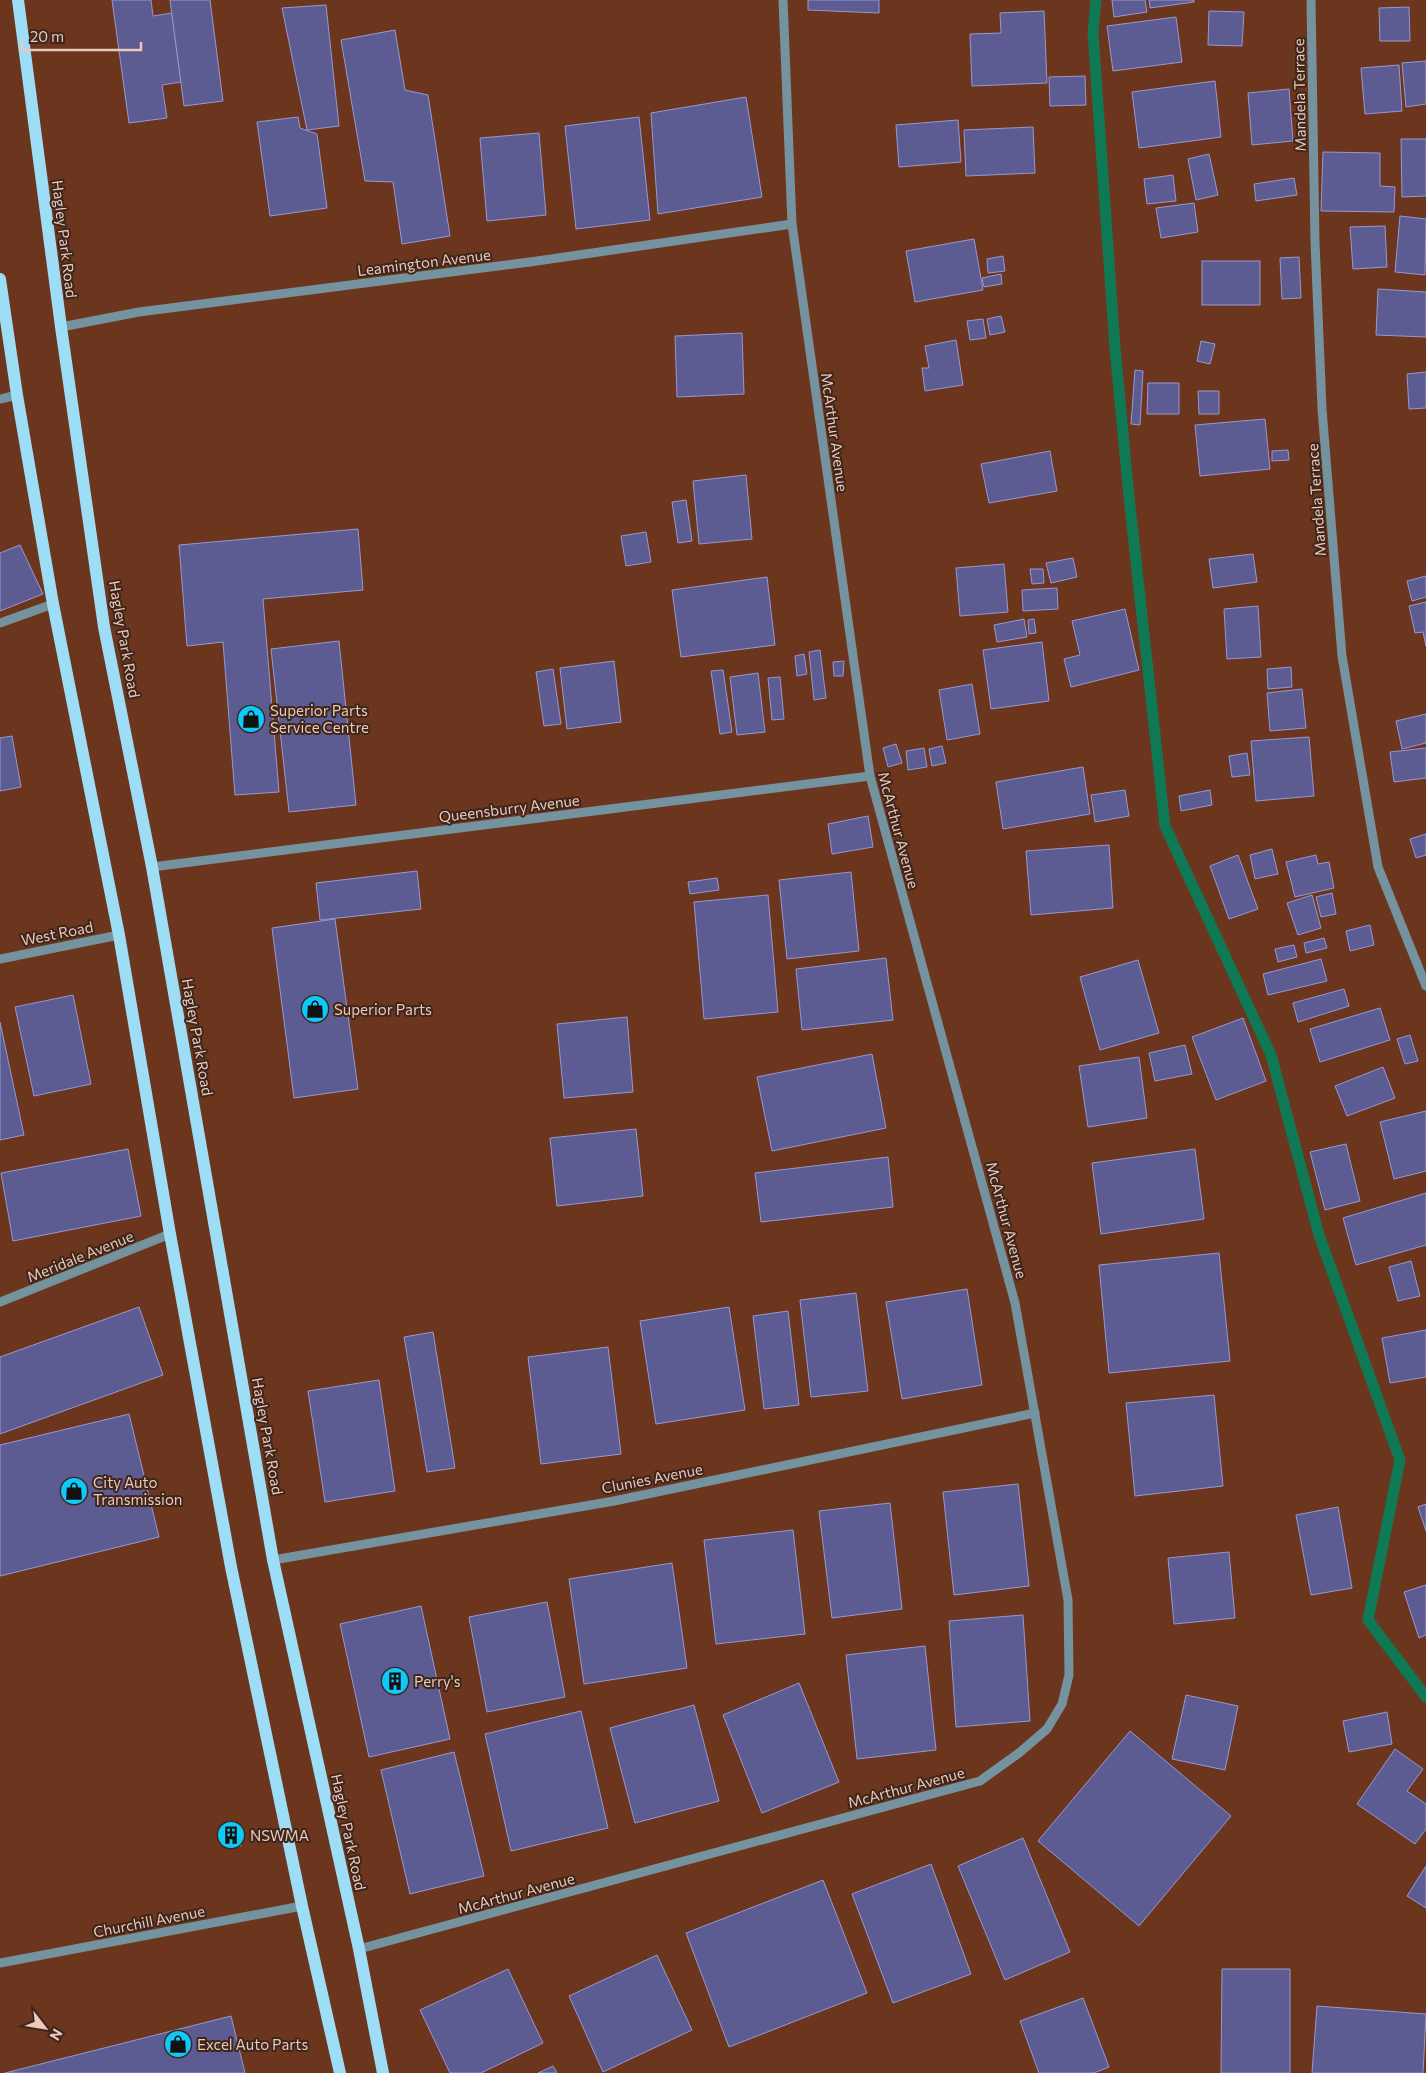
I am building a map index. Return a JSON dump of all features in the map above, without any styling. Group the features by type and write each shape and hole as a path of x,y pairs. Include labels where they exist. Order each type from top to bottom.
{"main road":[{"name":"Hagley Park Road","path":"18,0 61,328 104,628 152,867 273,1560 359,1950 383,2073"},
{"path":"0,279 17,396 53,604 119,935 170,1234 231,1567 302,1906 340,2073"}],"street":[{"name":"McArthur Avenue","path":"359,1950 980,1781 1019,1753 1047,1729 1062,1704 1069,1675 1068,1600 1015,1303 870,776 792,224 783,0"},
{"name":"Mandela Terrace","path":"1311,0 1315,242 1322,399 1342,656 1378,867 1426,986"},
{"name":"Leamington Avenue","path":"61,328 139,312 530,262 792,224"},
{"path":"0,399 17,396"},
{"path":"0,623 53,604"},
{"name":"Queensburry Avenue","path":"152,867 870,776"},
{"name":"West Road","path":"0,958 119,935"},
{"name":"Meridale Avenue","path":"0,1302 170,1234"},
{"name":"Clunies Avenue","path":"273,1560 614,1501 1035,1413"},
{"name":"Churchill Avenue","path":"0,1962 302,1906"}],"building":[{"path":"112,0 151,0 153,16 172,13 181,82 162,85 167,118 129,123"},
{"path":"170,0 210,0 223,101 184,106"},
{"path":"808,0 879,0 879,13 808,10"},
{"path":"1112,0 1145,0 1147,12 1114,17"},
{"path":"1149,0 1194,0 1194,2 1150,8"},
{"path":"326,5 339,126 307,130 282,8"},
{"path":"1409,7 1410,41 1380,41 1379,8"},
{"path":"1044,11 1047,83 972,86 970,34 1001,33 1000,13"},
{"path":"1209,11 1244,12 1242,46 1208,45"},
{"path":"1176,17 1182,62 1113,71 1107,26"},
{"path":"395,30 405,90 428,95 450,236 402,244 393,182 365,181 341,40"},
{"path":"1426,61 1426,104 1406,107 1402,63"},
{"path":"1399,65 1402,111 1365,114 1361,68"},
{"path":"1085,76 1086,105 1050,106 1049,77"},
{"path":"1215,81 1221,137 1139,148 1132,92"},
{"path":"1289,89 1293,141 1252,145 1248,93"},
{"path":"746,97 762,197 658,214 651,113"},
{"path":"298,117 300,128 317,134 327,208 270,216 257,122"},
{"path":"639,117 650,220 576,229 565,126"},
{"path":"958,120 961,162 899,167 896,125"},
{"path":"1033,127 1035,173 966,176 964,130"},
{"path":"539,133 546,215 487,221 480,138"},
{"path":"1401,139 1426,139 1426,196 1402,197"},
{"path":"1323,152 1380,153 1380,186 1395,187 1394,212 1321,211"},
{"path":"1209,154 1218,195 1196,200 1188,159"},
{"path":"1173,175 1176,201 1147,204 1144,179"},
{"path":"1294,178 1297,195 1256,201 1254,184"},
{"path":"1194,203 1198,232 1161,238 1156,208"},
{"path":"1400,216 1426,219 1425,275 1395,272"},
{"path":"1385,226 1387,267 1353,269 1350,227"},
{"path":"974,239 983,290 915,302 906,251"},
{"path":"1003,256 1005,271 988,273 987,259"},
{"path":"1299,257 1301,298 1282,299 1280,258"},
{"path":"1202,261 1260,261 1260,305 1202,305"},
{"path":"1001,274 1002,284 984,287 982,278"},
{"path":"1378,289 1426,292 1426,337 1376,335"},
{"path":"1001,316 1005,332 990,335 987,319"},
{"path":"983,319 986,338 970,340 967,321"},
{"path":"742,333 744,394 677,397 675,336"},
{"path":"956,340 963,385 925,391 922,368 929,368 925,346"},
{"path":"1201,341 1215,344 1210,364 1197,361"},
{"path":"1135,370 1143,371 1140,425 1131,424"},
{"path":"1426,372 1426,408 1409,409 1407,374"},
{"path":"1148,383 1179,383 1179,414 1147,414"},
{"path":"1198,391 1219,391 1219,414 1199,414"},
{"path":"1265,419 1270,469 1200,476 1195,425"},
{"path":"1288,450 1289,460 1272,461 1272,451"},
{"path":"1050,451 1057,491 989,503 981,464"},
{"path":"746,475 752,539 699,544 693,481"},
{"path":"686,500 692,541 678,543 672,502"},
{"name":"Superior Parts Service Centre","path":"358,529 363,590 263,599 279,792 235,795 223,642 187,646 179,545"},
{"path":"646,532 651,562 626,566 621,536"},
{"path":"20,545 43,594 0,611 0,553"},
{"path":"1253,554 1257,582 1213,588 1209,559"},
{"path":"1073,558 1077,577 1051,583 1046,563"},
{"path":"1004,564 1008,612 960,616 956,568"},
{"path":"1030,569 1043,569 1044,583 1032,584"},
{"path":"1426,576 1426,597 1412,601 1407,581"},
{"path":"767,577 775,645 681,657 672,590"},
{"path":"1057,588 1058,609 1023,611 1022,590"},
{"path":"1426,602 1426,646 1423,632 1415,633 1409,606"},
{"path":"1258,606 1261,657 1227,659 1224,609"},
{"path":"1125,609 1139,670 1071,687 1064,659 1080,655 1072,621"},
{"path":"1024,619 1027,637 997,642 994,625"},
{"path":"1034,619 1036,633 1029,634 1028,620"},
{"path":"339,641 356,805 289,812 271,649"},
{"path":"1042,642 1049,701 991,709 983,650"},
{"path":"820,650 826,698 814,700 809,652"},
{"path":"804,654 807,674 797,676 795,656"},
{"path":"614,661 621,722 567,729 560,668"},
{"path":"844,661 843,676 834,676 833,662"},
{"path":"1291,667 1292,687 1268,689 1267,669"},
{"path":"553,669 561,724 544,726 536,672"},
{"path":"723,670 732,732 720,734 711,671"},
{"path":"758,673 765,732 737,735 730,677"},
{"path":"780,677 784,719 772,720 768,678"},
{"path":"972,684 980,734 947,740 939,690"},
{"path":"1302,689 1306,728 1270,731 1267,693"},
{"path":"1426,714 1426,743 1402,749 1396,721"},
{"path":"12,736 21,787 0,791 0,738"},
{"path":"1309,737 1314,796 1256,801 1251,741"},
{"path":"896,744 902,763 888,767 883,748"},
{"path":"942,746 946,763 932,766 929,749"},
{"path":"924,748 927,767 908,770 906,751"},
{"path":"1426,748 1426,778 1394,782 1390,752"},
{"path":"1247,753 1250,775 1232,777 1229,756"},
{"path":"1083,767 1090,814 1003,829 996,782"},
{"path":"1125,790 1129,816 1095,822 1091,795"},
{"path":"1210,790 1212,805 1181,811 1179,796"},
{"path":"868,816 873,847 832,854 828,824"},
{"path":"1426,834 1426,855 1416,858 1410,839"},
{"path":"1109,845 1113,908 1031,915 1026,851"},
{"path":"1272,849 1278,874 1255,879 1250,855"},
{"path":"1238,855 1258,909 1229,919 1210,866"},
{"path":"1316,855 1318,864 1329,862 1334,888 1295,897 1286,862"},
{"path":"417,871 421,909 320,920 316,883"},
{"path":"851,872 859,951 787,959 779,880"},
{"path":"717,878 719,890 690,894 688,882"},
{"path":"1332,893 1336,914 1321,917 1316,897"},
{"path":"768,895 778,1012 704,1019 694,902"},
{"path":"1312,895 1321,928 1298,935 1287,903"},
{"name":"Superior Parts","path":"335,919 358,1089 294,1098 272,928"},
{"path":"1370,925 1374,945 1350,951 1346,931"},
{"path":"1324,938 1327,948 1306,953 1304,943"},
{"path":"1294,945 1297,957 1278,962 1275,949"},
{"path":"886,958 893,1020 802,1030 796,969"},
{"path":"1321,959 1327,981 1268,995 1263,974"},
{"path":"1138,960 1159,1033 1100,1050 1080,977"},
{"path":"1344,989 1349,1006 1298,1022 1293,1003"},
{"path":"73,995 91,1084 34,1096 15,1007"},
{"path":"1380,1008 1390,1040 1320,1062 1310,1029"},
{"path":"627,1017 633,1092 564,1098 557,1024"},
{"path":"1243,1018 1266,1081 1216,1100 1192,1037"},
{"path":"0,1022 24,1135 0,1140"},
{"path":"1410,1035 1418,1061 1405,1064 1397,1039"},
{"path":"1185,1045 1192,1074 1155,1081 1149,1053"},
{"path":"872,1054 886,1128 772,1151 757,1077"},
{"path":"1139,1057 1147,1118 1088,1127 1079,1066"},
{"path":"1383,1067 1395,1098 1347,1116 1335,1086"},
{"path":"1426,1111 1426,1171 1394,1179 1380,1122"},
{"path":"636,1129 643,1196 557,1206 550,1138"},
{"path":"1346,1144 1360,1201 1325,1210 1310,1152"},
{"path":"128,1149 141,1216 13,1241 1,1173"},
{"path":"1195,1149 1204,1219 1101,1234 1092,1163"},
{"path":"888,1157 893,1207 761,1222 755,1173"},
{"path":"1426,1193 1426,1245 1356,1265 1343,1218"},
{"path":"1219,1253 1230,1361 1109,1373 1099,1265"},
{"path":"1411,1261 1420,1296 1398,1301 1389,1267"},
{"path":"967,1289 982,1385 902,1399 886,1302"},
{"path":"856,1293 868,1391 811,1397 800,1300"},
{"path":"139,1307 163,1375 0,1434 0,1357"},
{"path":"729,1307 745,1410 656,1424 640,1321"},
{"path":"788,1311 799,1405 764,1409 753,1316"},
{"path":"1426,1330 1426,1377 1390,1383 1382,1338"},
{"path":"433,1332 455,1468 427,1472 404,1337"},
{"path":"608,1347 621,1454 541,1464 528,1357"},
{"path":"379,1380 395,1491 325,1502 308,1391"},
{"path":"1214,1395 1223,1486 1135,1496 1126,1403"},
{"name":"City Auto Transmission","path":"129,1414 159,1537 0,1576 0,1445"},
{"path":"1018,1484 1029,1586 954,1595 943,1492"},
{"path":"890,1503 902,1609 832,1618 819,1511"},
{"path":"1426,1504 1426,1531 1418,1507"},
{"path":"1338,1507 1352,1588 1311,1595 1296,1515"},
{"path":"793,1530 805,1634 716,1644 704,1540"},
{"path":"1229,1552 1235,1618 1174,1624 1168,1558"},
{"path":"672,1563 687,1668 584,1684 569,1579"},
{"path":"1426,1585 1426,1635 1419,1638 1404,1592"},
{"path":"547,1602 565,1697 487,1712 469,1617"},
{"name":"Perry's","path":"421,1606 450,1739 369,1757 340,1624"},
{"path":"1023,1615 1030,1721 956,1727 949,1621"},
{"path":"925,1646 936,1750 857,1759 846,1655"},
{"path":"799,1683 839,1782 762,1813 723,1715"},
{"path":"1186,1695 1238,1706 1225,1770 1172,1759"},
{"path":"694,1705 719,1801 635,1823 610,1728"},
{"path":"581,1711 608,1828 511,1851 485,1734"},
{"path":"1387,1712 1392,1744 1349,1752 1343,1721"},
{"path":"1130,1731 1231,1816 1139,1926 1038,1841"},
{"path":"1395,1749 1423,1769 1407,1791 1426,1804 1426,1829 1415,1844 1357,1804"},
{"path":"454,1752 484,1876 410,1894 381,1770"},
{"name":"NSWMA","path":"222,1826 242,1826 241,1846 221,1845"},
{"path":"1023,1838 1070,1952 1005,1980 958,1866"},
{"path":"931,1864 971,1974 893,2003 852,1894"},
{"path":"1426,1866 1426,1908 1407,1896"},
{"path":"823,1880 867,1993 729,2047 686,1933"},
{"path":"657,1955 692,2030 603,2072 569,1996"},
{"path":"508,1969 543,2043 481,2073 450,2073 420,2010"},
{"path":"1222,1969 1290,1969 1290,2073 1221,2073"},
{"path":"1083,1998 1109,2067 1094,2073 1039,2073 1020,2021"},
{"path":"1317,2006 1426,2014 1423,2073 1312,2073"},
{"name":"Excel Auto Parts","path":"231,2016 245,2073 5,2073"},
{"path":"553,2066 557,2073 538,2073"}],"waterway":[{"path":"1096,0 1093,33 1115,348 1129,497 1165,826 1271,1055 1319,1235 1400,1460 1368,1620 1426,1697"}],"place":[{"name":"Superior Parts Service Centre","path":"251,719"},
{"name":"Superior Parts","path":"315,1009"},
{"name":"City Auto Transmission","path":"74,1491"},
{"name":"Perry's","path":"395,1681"},
{"name":"NSWMA","path":"231,1835"},
{"name":"Excel Auto Parts","path":"178,2044"}]}
